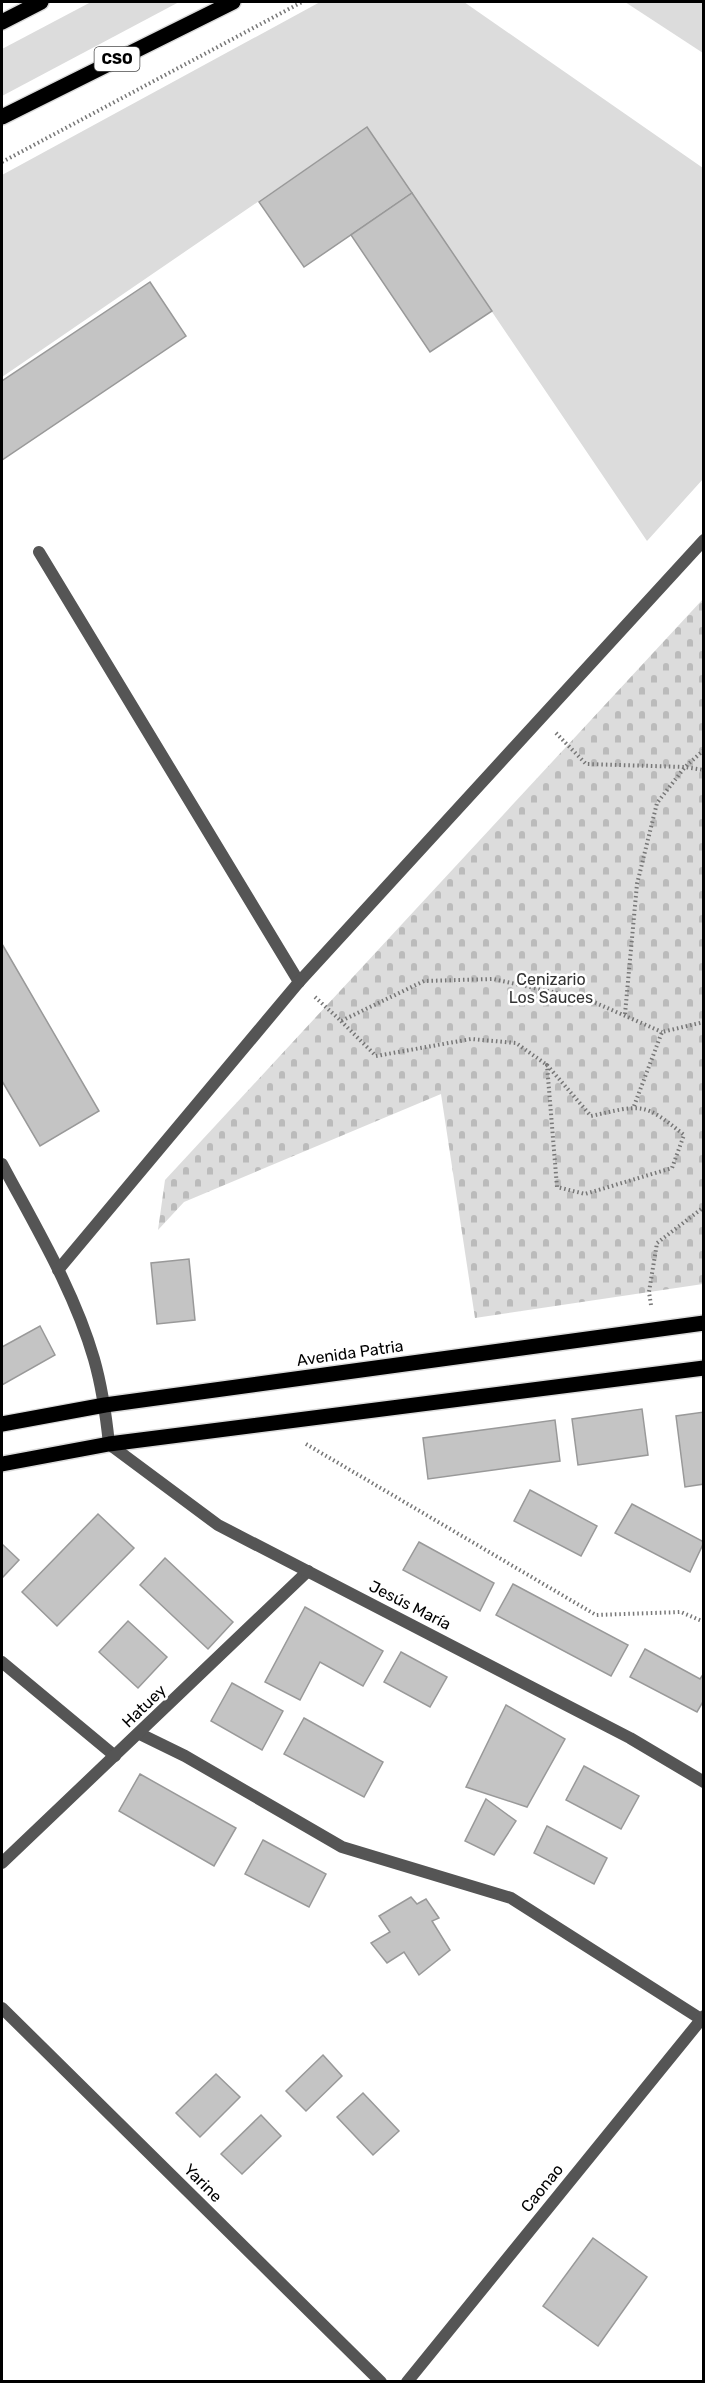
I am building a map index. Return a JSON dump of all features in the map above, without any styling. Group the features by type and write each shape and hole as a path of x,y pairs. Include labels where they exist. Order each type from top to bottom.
{"main road":[{"path":"2,22 41,2"},
{"name":"CSO","path":"2,117 233,2"},
{"name":"Avenida Patria","path":"2,1424 105,1405 704,1323"},
{"path":"2,1464 109,1444 704,1368"}],"street":[{"path":"58,1270 299,981 543,718 704,540"},
{"path":"39,552 299,981"},
{"path":"2,1164 58,1270 93,1357 105,1405 109,1444"},
{"name":"Jesús María","path":"109,1444 218,1525 630,1738 704,1782"},
{"name":"Hatuey","path":"2,1863 140,1734 308,1571"},
{"path":"2,1662 115,1756"},
{"path":"140,1734 186,1756 342,1847 511,1898 703,2019"},
{"name":"Yarine","path":"2,2008 381,2382"},
{"name":"Caonao","path":"407,2382 703,2019"}],"path":[{"path":"2,162 302,2"},
{"path":"543,718 586,764 685,767 704,770"},
{"path":"625,1014 637,884 657,803 685,767 704,750"},
{"path":"341,1021 424,981 493,979 589,1000 662,1032 704,1022"},
{"path":"299,981 376,1056 471,1039 516,1042 547,1065 591,1116 634,1106 657,1113 684,1135 672,1168 585,1194 557,1187 547,1065"},
{"path":"634,1106 662,1032"},
{"path":"654,1329 649,1292 657,1243 704,1207"},
{"path":"272,1424 596,1615 681,1612 704,1622"}],"green space":[{"path":"91,2 179,2 2,96 2,49"},
{"path":"320,2 464,2 703,168 703,479 647,541 367,127 2,377 2,175"},
{"path":"625,2 703,2 703,53"},
{"name":"Cenizario Los Sauces","path":"703,599 703,1284 475,1318 441,1094 184,1202 158,1230 165,1180"}],"building":[{"path":"367,127 412,193 304,267 259,202"},
{"path":"412,193 492,311 430,352 351,235"},
{"path":"150,282 186,336 2,460 2,381"},
{"path":"2,944 99,1111 40,1146 2,1081"},
{"path":"189,1259 195,1320 157,1324 151,1263"},
{"path":"40,1326 55,1355 2,1385 2,1347"},
{"path":"642,1409 648,1455 578,1465 572,1419"},
{"path":"704,1412 704,1484 685,1487 676,1416"},
{"path":"555,1420 560,1461 428,1479 423,1438"},
{"path":"530,1490 597,1526 581,1556 514,1521"},
{"path":"632,1504 704,1542 690,1572 615,1533"},
{"path":"98,1514 134,1548 57,1626 22,1592"},
{"path":"419,1542 494,1583 480,1611 403,1570"},
{"path":"2,1544 19,1560 2,1578"},
{"path":"165,1558 233,1622 208,1649 140,1585"},
{"path":"513,1584 628,1645 611,1676 496,1615"},
{"path":"305,1607 383,1651 363,1686 320,1662 300,1700 265,1682"},
{"path":"128,1621 167,1657 138,1688 99,1652"},
{"path":"645,1649 700,1679 704,1673 704,1700 697,1712 630,1677"},
{"path":"401,1652 447,1677 430,1707 384,1682"},
{"path":"232,1683 283,1711 262,1750 211,1721"},
{"path":"506,1705 565,1739 527,1807 466,1787"},
{"path":"304,1718 383,1762 364,1797 284,1754"},
{"path":"584,1766 639,1796 621,1829 566,1800"},
{"path":"140,1774 236,1828 214,1866 119,1811"},
{"path":"486,1799 516,1821 494,1855 465,1841"},
{"path":"547,1826 607,1858 594,1884 534,1853"},
{"path":"263,1840 326,1874 309,1907 245,1874"},
{"path":"411,1897 417,1904 426,1899 439,1918 432,1921 450,1950 419,1975 404,1952 387,1963 371,1943 390,1932 379,1916"},
{"path":"323,2055 342,2076 306,2111 286,2091"},
{"path":"216,2074 240,2097 200,2137 176,2113"},
{"path":"363,2093 399,2131 373,2155 337,2117"},
{"path":"261,2115 281,2136 242,2174 221,2154"},
{"path":"593,2238 647,2277 598,2346 543,2306"}]}
